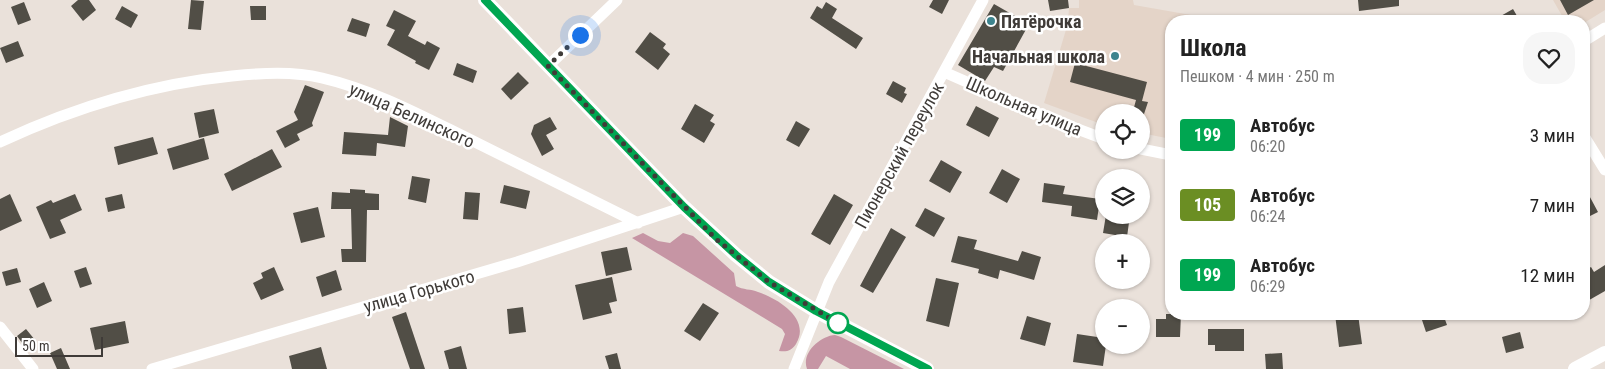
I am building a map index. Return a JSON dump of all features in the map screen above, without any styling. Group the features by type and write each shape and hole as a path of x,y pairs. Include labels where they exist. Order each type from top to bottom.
{"street":[{"path":"485,0 684,207 736,255 769,282 816,311 928,369"},
{"path":"548,66 617,0"},
{"name":"Пионерский переулок","path":"794,369 829,282 983,0"},
{"path":"1590,37 1605,28"},
{"name":"Школьная улица","path":"944,72 1044,116 1095,136"},
{"name":"улица Белинского","path":"0,142 46,122 98,103 152,88 200,79 239,75 298,74 322,77 353,86 406,108 638,223"},
{"path":"1590,146 1605,170"},
{"path":"1150,151 1165,154"},
{"name":"улица Горького","path":"152,369 517,262 684,207"},
{"path":"0,327 32,369"},
{"path":"1575,369 1605,353"}],"shaded area":[{"name":"Начальная школа","path":"1079,0 1133,0 1134,5 1191,15 1165,15 1165,138 1150,135 1150,104 1095,104 1095,122 1044,103 1068,23 1069,8 1079,8"},
{"path":"1553,0 1605,0 1605,10 1590,19 1590,15 1562,15"},
{"path":"643,233 658,241 670,243 683,233 693,236 734,273 736,286 766,295 790,311 796,318 799,326 800,335 796,344 789,351 779,351 785,334 782,329 632,238"},
{"path":"835,335 904,369 850,369 826,356 818,369 807,369 807,357 813,346 823,338"}],"building":[{"path":"78,0 89,0 96,10 83,21 71,6"},
{"path":"191,0 204,1 201,30 188,29"},
{"path":"933,0 949,0 942,14 929,7"},
{"path":"1048,0 1068,0 1069,8 1050,11"},
{"path":"1358,0 1399,0 1399,6 1359,11"},
{"path":"1560,0 1594,0 1568,15"},
{"path":"24,2 31,20 18,25 11,7"},
{"path":"826,2 837,9 832,18 863,38 856,49 810,18 817,6 822,9"},
{"path":"994,4 1029,24 1003,71 994,67 985,81 958,65"},
{"path":"122,6 138,15 131,28 115,19"},
{"path":"250,6 266,6 266,20 251,20"},
{"path":"1513,9 1516,15 1502,15"},
{"path":"394,10 416,21 408,36 425,45 427,41 440,48 429,70 387,45 395,30 386,26"},
{"path":"352,18 370,24 366,37 347,31"},
{"path":"650,32 666,44 663,48 670,54 658,70 635,52"},
{"path":"18,41 24,56 6,63 0,48"},
{"path":"457,63 477,71 473,83 453,75"},
{"path":"1075,63 1147,82 1142,101 1148,102 1147,104 1135,104 1136,100 1070,82"},
{"path":"518,72 529,83 511,100 501,89"},
{"path":"893,81 906,88 904,93 907,94 902,103 886,94"},
{"path":"305,85 324,92 312,123 313,126 297,134 300,140 285,148 276,131 298,120 294,112"},
{"path":"695,104 714,115 710,121 715,124 704,143 681,129"},
{"path":"976,106 999,118 989,137 966,125"},
{"path":"214,109 219,133 199,138 194,113"},
{"path":"390,117 408,126 405,147 377,143 376,156 342,154 344,132 388,135"},
{"path":"550,117 557,129 546,135 554,149 542,156 531,134 534,125"},
{"path":"796,121 810,129 799,147 786,140"},
{"path":"153,137 158,154 118,165 114,147"},
{"path":"204,138 209,159 173,170 167,149"},
{"path":"272,149 282,167 232,191 224,174"},
{"path":"941,160 962,172 950,193 929,181"},
{"path":"1002,169 1020,179 1007,203 989,193"},
{"path":"412,176 430,179 426,203 408,199"},
{"path":"1044,183 1065,186 1063,194 1095,198 1095,220 1071,216 1072,206 1042,202"},
{"path":"504,185 530,191 526,209 500,203"},
{"path":"350,189 365,190 365,193 379,194 379,210 367,210 366,262 342,262 341,249 352,249 351,209 331,209 332,192 350,193"},
{"path":"465,192 480,193 478,220 463,219"},
{"path":"10,194 22,221 0,231 0,199"},
{"path":"75,194 82,210 60,220 66,233 50,239 36,207 51,200 53,203"},
{"path":"122,194 125,208 108,212 105,198"},
{"path":"834,194 853,205 830,245 811,234"},
{"path":"1590,197 1598,212 1590,216"},
{"path":"318,207 325,237 301,243 293,213"},
{"path":"925,208 945,218 934,237 915,226"},
{"path":"1104,224 1129,224 1127,234 1103,233"},
{"path":"891,228 906,237 873,293 860,286"},
{"path":"958,236 977,240 974,249 1018,261 1022,251 1041,257 1034,280 1000,270 998,279 978,273 979,269 951,262"},
{"path":"627,247 632,270 606,276 601,252"},
{"path":"1605,265 1605,291 1590,300 1590,268 1594,272"},
{"path":"86,267 92,284 80,288 74,271"},
{"path":"274,267 284,290 261,300 253,283 263,278 261,273"},
{"path":"17,268 21,282 6,286 2,272"},
{"path":"336,270 342,290 322,297 316,277"},
{"path":"612,277 617,301 609,303 612,313 583,320 575,285"},
{"path":"936,278 959,283 949,327 926,321"},
{"path":"44,282 52,301 37,308 29,289"},
{"path":"703,303 719,313 700,341 684,331"},
{"path":"523,307 526,332 509,334 507,309"},
{"path":"406,312 425,369 410,369 392,317"},
{"path":"1027,316 1051,323 1045,346 1020,339"},
{"path":"1156,319 1181,320 1180,337 1156,337"},
{"path":"1336,320 1359,320 1362,344 1339,347"},
{"path":"1422,320 1445,320 1447,325 1426,332"},
{"path":"125,321 129,343 95,350 90,328"},
{"path":"26,329 35,340 25,347 17,336"},
{"path":"1208,329 1244,329 1244,351 1215,351 1215,345 1208,345"},
{"path":"1520,332 1524,348 1506,353 1502,337"},
{"path":"1077,334 1095,337 1095,354 1105,354 1103,366 1073,362"},
{"path":"461,346 467,369 449,369 444,351"},
{"path":"321,347 327,369 292,369 289,356"},
{"path":"61,348 70,369 57,369 50,353"},
{"path":"617,353 621,369 609,369 605,356"},
{"path":"1282,353 1283,369 1266,369 1265,354"}],"bus line":[{"name":"199","path":"485,0 716,239 769,282 816,311 928,369"}],"place":[{"name":"Пятёрочка","path":"991,21"},
{"name":"Начальная школа","path":"1115,56"}],"route":[{"path":"580,35 548,66 716,239 769,282 838,323"}]}
